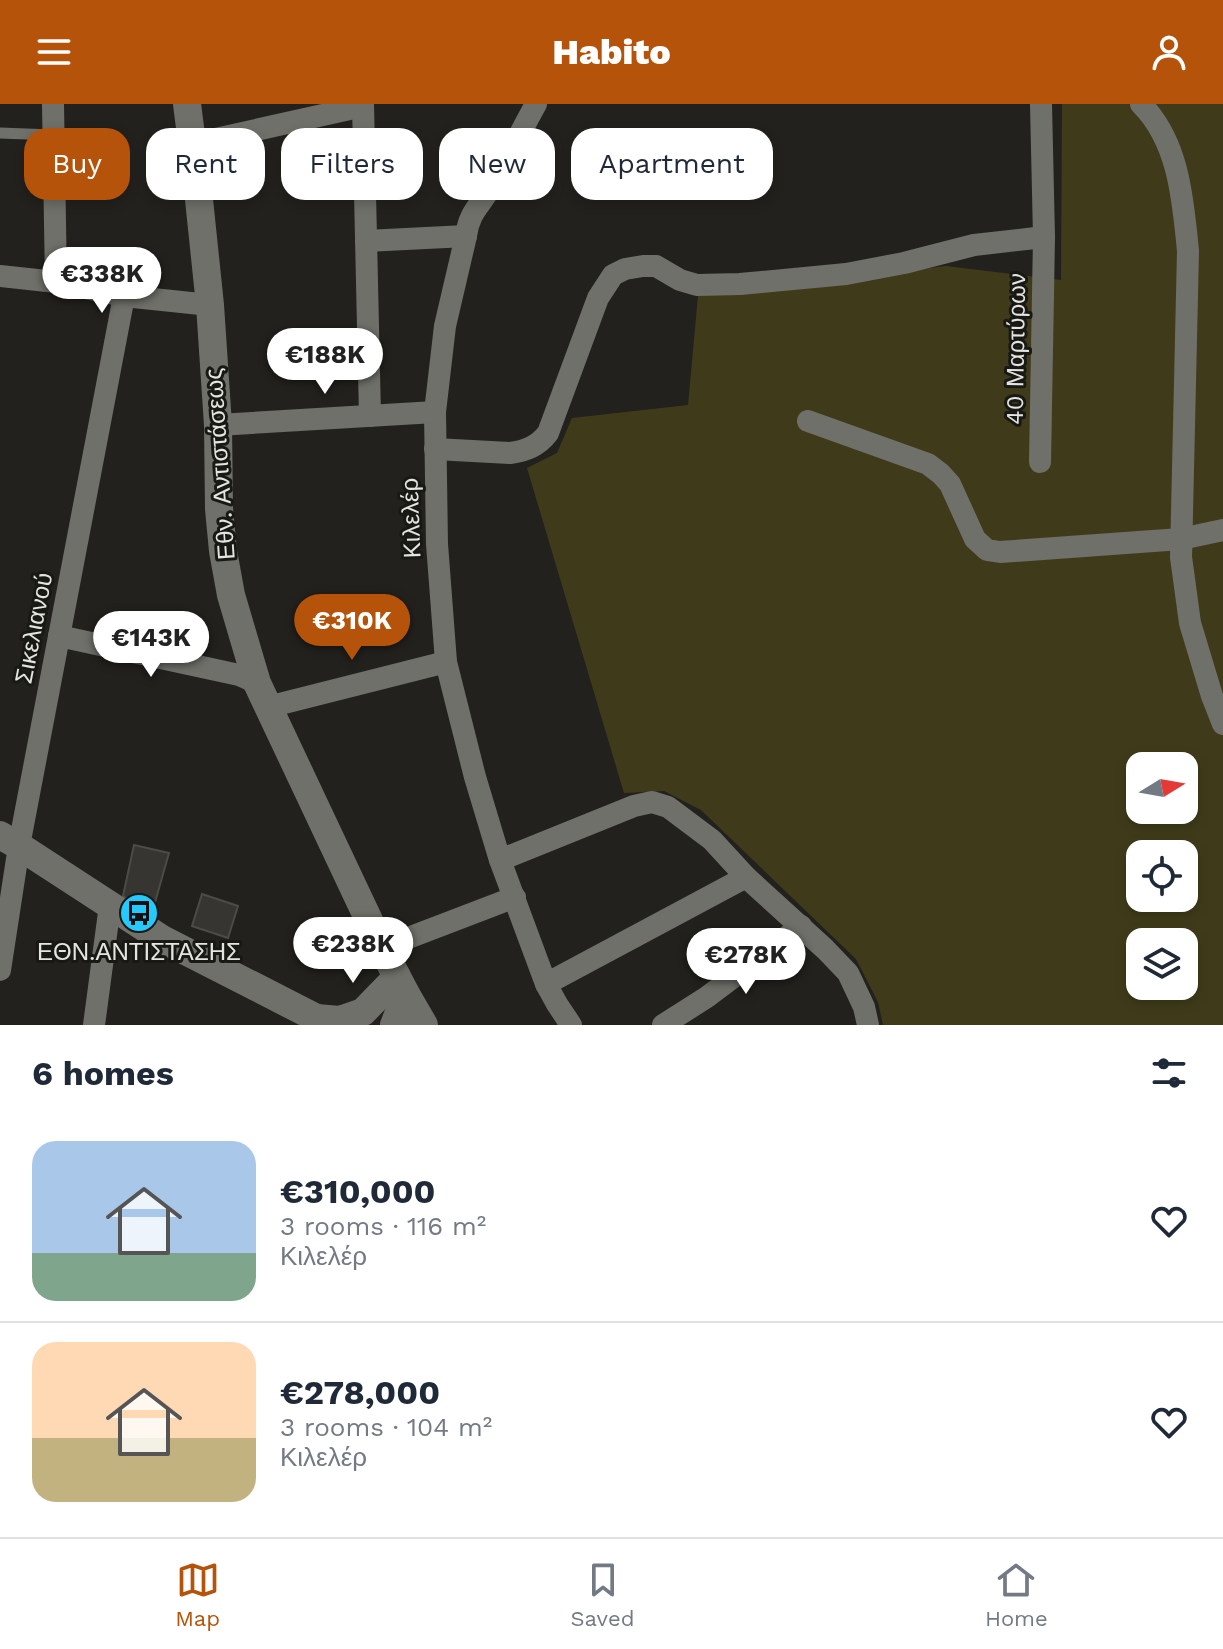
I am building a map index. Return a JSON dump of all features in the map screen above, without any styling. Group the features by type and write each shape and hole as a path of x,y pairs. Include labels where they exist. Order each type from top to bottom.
{"street":[{"path":"53,104 53,128"},
{"name":"Εθν. Αντιστάσεως","path":"187,104 191,128"},
{"name":"Κιλελέρ","path":"536,104 468,223 445,326 435,412 437,544 446,662 475,777 500,860 546,984 571,1025"},
{"name":"40 Μαρτύρων","path":"1040,462 1044,237 1041,104"},
{"path":"1141,104 1163,135 1175,164 1183,204 1188,266 1181,557 1190,623 1223,724"},
{"path":"263,128 363,105 370,416"},
{"path":"54,200 56,282"},
{"name":"Εθν. Αντιστάσεως","path":"199,200 218,425 219,509 231,595 262,695 382,948 424,1025"},
{"path":"366,241 466,236"},
{"path":"435,449 510,453 522,451 543,439 548,433 598,298 613,275 625,269 656,266 680,280 697,285 740,284 846,274 974,245 1044,237"},
{"path":"0,276 56,282 124,296 210,305"},
{"name":"Σικελιανού","path":"0,970 10,841 59,636 124,296"},
{"path":"218,425 435,412"},
{"path":"808,421 928,464 950,484 975,539 987,550 1000,552 1181,539 1223,530"},
{"path":"59,636 239,675 262,695 446,662"},
{"path":"500,860 634,806 652,802 668,807 712,840 746,877 848,973 864,1007 868,1025"},
{"path":"10,841 162,939 323,1022 363,1012 401,985"},
{"path":"546,984 746,877"},
{"path":"382,948 515,897"},
{"path":"94,1025 110,905"},
{"path":"663,1025 707,997 801,926"},
{"path":"394,1025 401,985"}],"lane":[{"path":"0,133 24,134"}],"shaded area":[{"path":"1062,104 1223,104 1223,1025 883,1025 878,1002 856,959 701,810 664,791 624,793 527,468 557,453 572,418 688,405 698,296 946,266 1061,280"}],"building":[{"path":"134,845 169,853 152,913 123,896"},
{"path":"202,894 238,906 228,938 192,926"}],"place":[{"name":"ΕΘΝ.ΑΝΤΙΣΤΑΣΗΣ","path":"139,913"}]}
